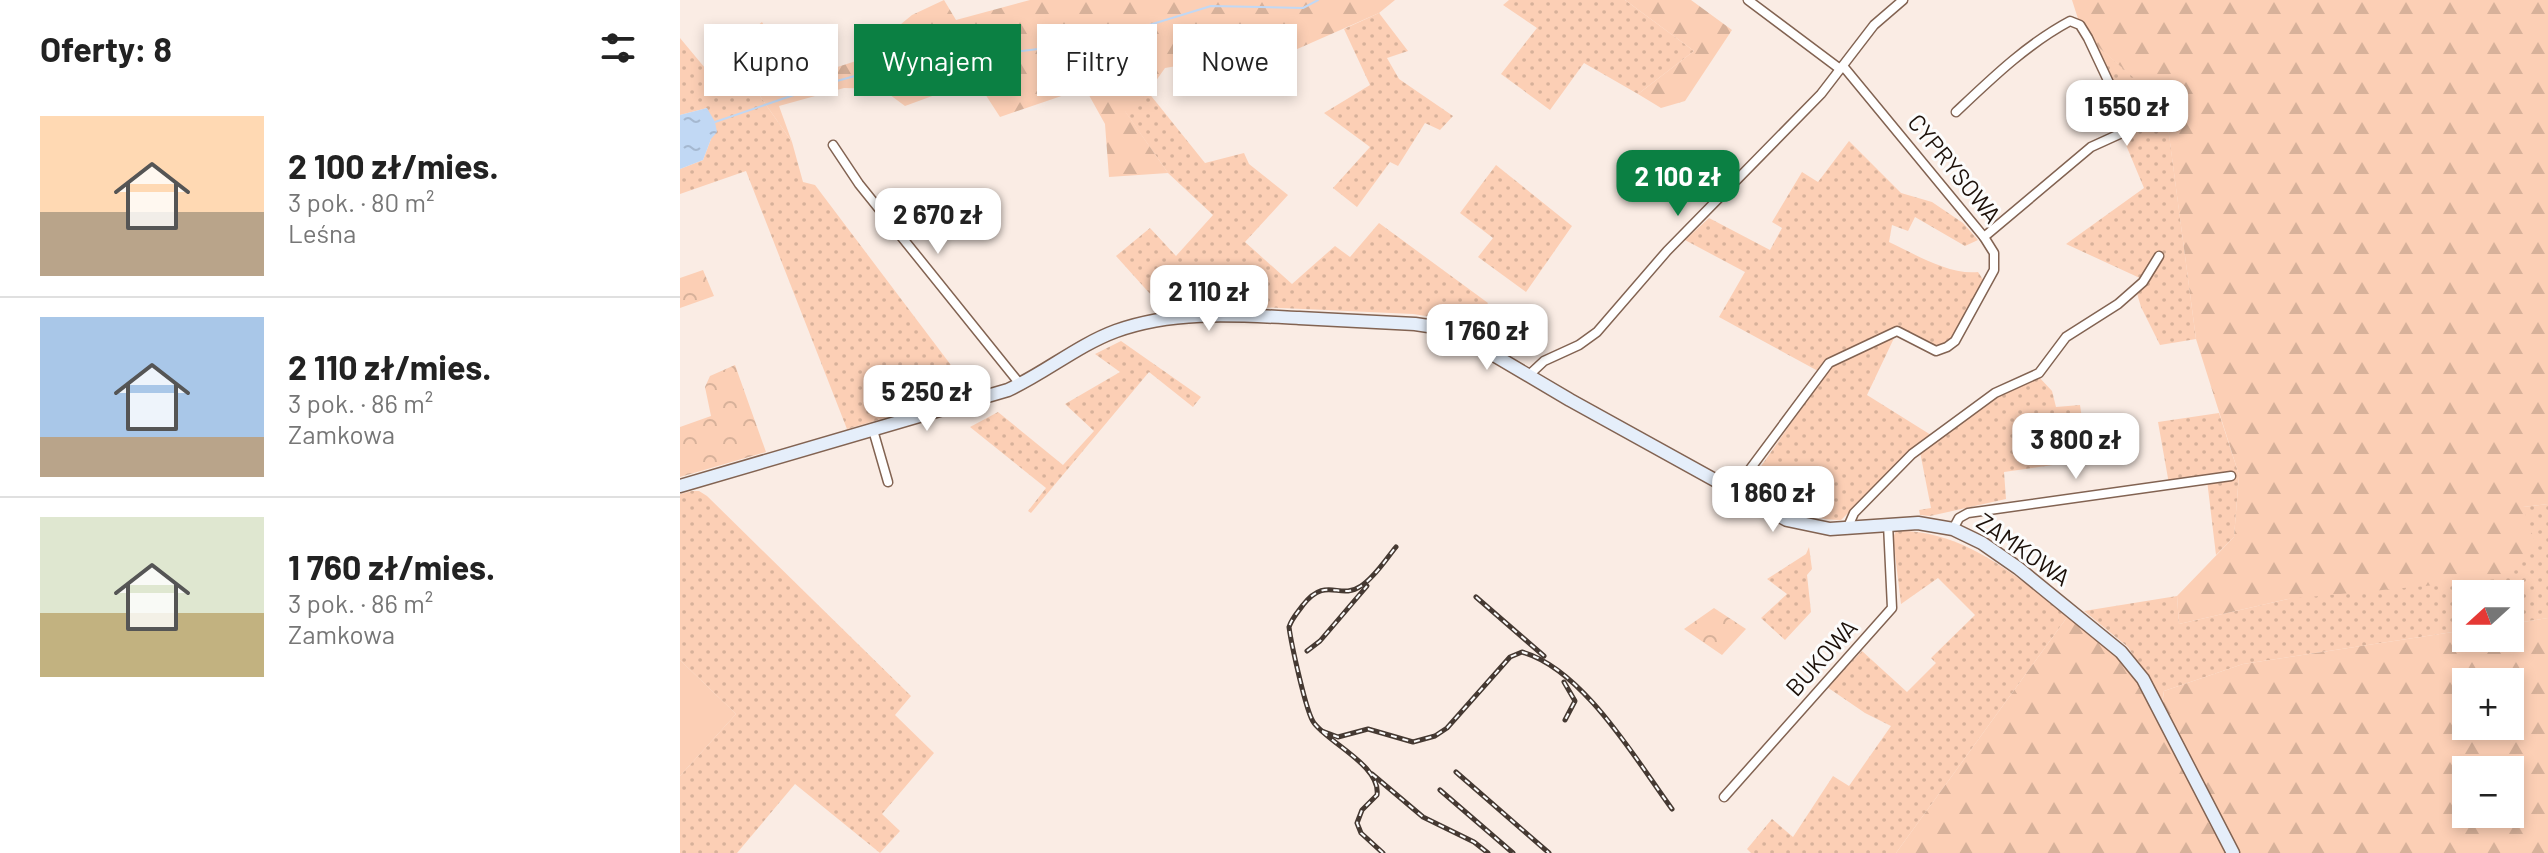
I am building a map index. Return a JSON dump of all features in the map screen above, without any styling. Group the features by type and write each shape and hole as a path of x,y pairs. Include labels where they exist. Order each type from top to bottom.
{"street":[{"name":"CYPRYSOWA","path":"1733,492 1829,363 1897,331 1936,351 1947,347 1955,341 1994,270 1994,253 1984,237 1920,156 1842,68 1748,0"},
{"path":"1529,375 1544,361 1579,345 1597,332 1667,251 1809,106 1874,25 1903,0"},
{"path":"1956,112 2006,65 2049,32 2070,21 2080,25 2088,38 2127,121 2124,132 2091,147 1984,237"},
{"path":"833,145 859,184 1020,384"},
{"path":"1847,529 1854,513 1912,454 1995,393 2039,373 2066,337 2118,304 2143,282 2159,256"},
{"name":"ZAMKOWA","path":"680,486 984,398 1020,384 1114,332 1156,321 1218,315 1435,327 1465,338 1787,520 1817,528 1847,529 1918,523 1953,529 1971,536 2018,568 2121,652 2143,679 2233,853"},
{"path":"873,430 888,482"},
{"path":"1953,529 1959,518 1968,513 2231,476"},
{"name":"BUKOWA","path":"1724,797 1892,608 1892,557 1888,524"}],"green space":[{"path":"944,0 956,20 1030,0 1395,0 1379,13 1297,49 1297,24 1173,24 1173,67 1165,68 1157,79 1157,24 1037,24 1037,96 1062,96 1000,117 986,96 1021,96 1021,24 901,24 912,15"},
{"path":"1509,0 1625,0 1694,51 1638,94 1584,63 1550,110 1501,74 1537,28 1503,5"},
{"path":"1625,0 1691,0 1732,30 1685,101 1661,108 1638,94 1694,51"},
{"path":"2072,0 2548,0 2548,504 2523,507 2537,548 2498,579 2452,580 2452,583 2288,599 2179,624 2177,596 2234,537 2239,475 2196,339 2165,105 2088,38"},
{"path":"1379,13 1408,51 1387,58 1399,79 1453,116 1440,130 1425,123 1398,166 1390,162 1357,207 1333,188 1370,147 1324,113 1370,85 1344,29"},
{"path":"680,38 704,67 704,96 760,96 792,142 803,182 815,185 972,393 847,429 746,171 680,194 680,169 703,160 711,139 707,108 680,115"},
{"path":"2088,38 2165,104 2196,339 2160,345 2136,290 2142,279 2066,244 2144,188 2121,133 2127,121"},
{"path":"854,62 854,88 838,90 838,67"},
{"path":"760,96 815,96 779,106 792,142"},
{"path":"891,96 932,96 905,106"},
{"path":"1089,96 1143,96 1125,111 1168,173 1109,177 1105,124"},
{"path":"1143,96 1151,96 1205,163 1244,153 1249,164 1288,195 1245,242 1292,284 1335,246 1350,257 1379,223 1488,303 1469,330 1413,314 1213,305 1156,309 1152,296 1116,256 1150,228 1176,256 1213,215 1168,173 1124,110"},
{"path":"1849,141 1901,193 1932,202 1963,223 1978,240 1965,246 1915,217 1908,231 1892,225 1889,242 1944,267 1978,272 1984,281 1965,319 1945,344 1928,344 1897,328 1827,358 1818,371 1719,317 1745,272 1685,240 1709,218 1770,250 1782,228 1772,222 1802,172 1818,182"},
{"path":"1496,165 1572,226 1526,292 1478,257 1493,238 1460,213"},
{"path":"703,270 714,296 680,308 680,278"},
{"path":"1895,336 1867,395 1931,435 1907,452 1906,457 1841,520 1805,514 1749,489 1748,485 1832,364"},
{"path":"1121,341 1201,397 1193,407 1149,372 1031,513 1028,511 1046,488 970,427 998,412 1063,465 1094,431 1065,404 1120,372 1095,354"},
{"path":"735,365 766,452 680,477 680,427 711,416 705,387 710,376"},
{"path":"2038,376 2052,391 2056,407 2080,405 2088,460 2004,472 2006,499 1930,516 1920,515 1919,510 1931,508 1920,452 2000,393"},
{"path":"2219,413 2239,475 2234,537 2216,555 2207,480 2169,484 2158,422"},
{"path":"692,491 707,496 911,696 895,715 934,753 882,814 900,831 880,853 795,784 737,853 680,853 680,776 736,714 680,660 680,494"},
{"path":"2548,504 2548,618 2524,622 2524,580 2452,580 2452,632 2243,664 2164,691 2162,701 2128,647 2084,611 2177,596 2179,624 2288,599 2523,507"},
{"path":"1896,531 1921,532 1967,547 2009,571 2068,616 1896,853 1751,853 1747,849 1772,819 1793,837 1833,776 1849,786 1891,726 1865,713 1827,687 1862,651 1907,692 1936,663 1931,658 1975,615 1938,578 1901,604 1893,537"},
{"path":"1809,547 1812,569 1807,575 1811,612 1785,640 1761,618 1787,594 1767,579 1806,554"},
{"path":"1714,608 1746,629 1722,655 1684,629"},
{"path":"2068,616 2116,654 2138,680 2160,719 2164,691 2243,664 2452,632 2452,652 2524,652 2524,622 2548,618 2548,853 1896,853"},
{"path":"680,660 736,714 680,776"}],"water":[{"path":"707,108 717,132 703,160 680,169 680,115"}],"waterway":[{"path":"715,122 880,69 1094,42 1211,6 1303,8 1318,0"}],"railway":[{"path":"1383,853 1361,833 1357,823 1362,810 1377,795 1376,784 1363,765 1314,723 1303,692 1289,627 1311,596 1319,591 1346,591 1361,586 1376,573 1396,547"},
{"path":"1307,651 1320,641 1367,586"},
{"path":"1476,597 1544,656"},
{"path":"1322,731 1338,737 1368,729 1413,742 1435,736 1447,728 1510,657 1522,652 1544,662 1587,696 1625,742 1672,809"},
{"path":"1564,682 1575,701 1565,720"},
{"path":"1456,772 1549,853"},
{"path":"1372,774 1423,817 1474,842 1488,853"},
{"path":"1440,790 1513,853"}]}
